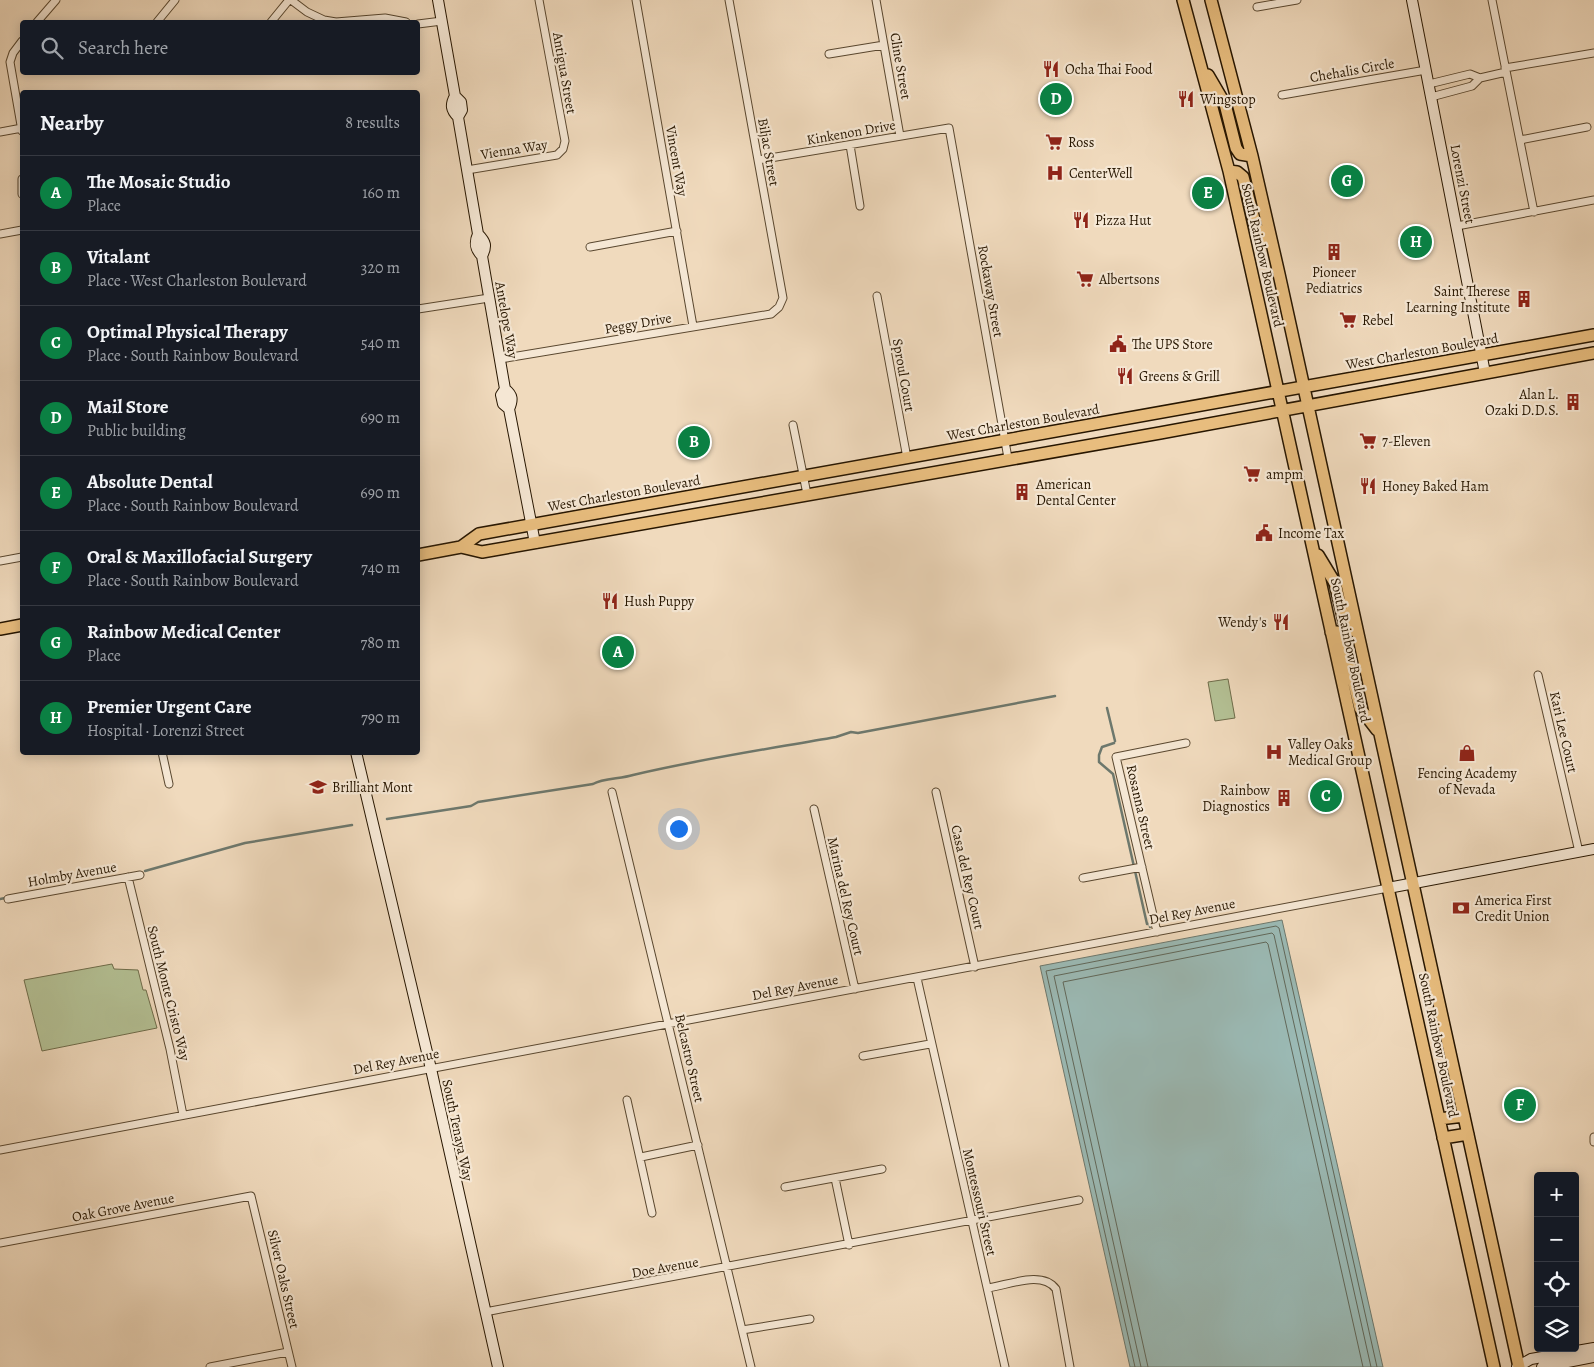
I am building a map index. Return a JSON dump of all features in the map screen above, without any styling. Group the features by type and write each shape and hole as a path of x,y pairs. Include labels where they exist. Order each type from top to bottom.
{"main road":[{"name":"South Rainbow Boulevard","path":"1183,0 1229,171 1494,1367"},
{"name":"South Rainbow Boulevard","path":"1211,0 1252,156 1273,246 1519,1367"},
{"path":"1201,63 1224,104 1236,148 1240,154 1252,156"},
{"path":"1229,171 1237,172 1243,177 1256,227 1273,246"},
{"name":"West Charleston Boulevard","path":"461,547 479,534 531,524 1594,335"},
{"name":"West Charleston Boulevard","path":"420,555 461,547 482,552 535,543 1308,406 1594,353"},
{"path":"1313,547 1335,583 1346,629 1357,632"},
{"path":"0,629 20,625"},
{"path":"1331,632 1337,632 1343,638 1360,708 1379,734"},
{"path":"1440,1119 1464,1116"},
{"path":"1443,1138 1468,1134"}],"street":[{"path":"39,20 56,0"},
{"path":"159,20 175,0"},
{"path":"273,20 290,0 307,12 324,20"},
{"name":"Antelope Way","path":"438,0 455,96 461,102 462,110 458,116 478,234 485,240 486,248 482,256 505,388 501,395 503,404 509,409 535,543"},
{"name":"Antigua Street","path":"539,0 565,141 563,149"},
{"name":"Vincent Way","path":"636,0 693,326"},
{"name":"Biljac Street","path":"729,0 783,298 779,307"},
{"name":"Cline Street","path":"876,0 900,136"},
{"path":"1257,7 1297,0"},
{"name":"Lorenzi Street","path":"1412,0 1485,373"},
{"path":"1492,0 1534,212"},
{"path":"360,20 385,18 396,20"},
{"path":"420,24 442,21"},
{"path":"20,43 12,53 10,62 20,119"},
{"path":"829,54 884,45"},
{"path":"1431,97 1472,86 1480,78 1506,70 1594,53"},
{"name":"Chehalis Circle","path":"1282,95 1426,70"},
{"path":"1429,84 1470,74 1480,78"},
{"path":"1520,140 1587,127"},
{"name":"Kinkenon Drive","path":"758,160 949,128"},
{"name":"Rockaway Street","path":"949,128 1008,458"},
{"path":"0,132 20,130"},
{"path":"850,145 860,206"},
{"name":"Vienna Way","path":"467,170 557,155 563,149"},
{"path":"1457,226 1594,200"},
{"path":"0,234 20,230"},
{"path":"590,247 677,231"},
{"name":"Sproul Court","path":"877,296 907,458"},
{"path":"420,309 489,298"},
{"name":"Peggy Drive","path":"500,359 771,314 779,307"},
{"path":"793,425 802,477 807,494"},
{"path":"0,560 20,557"},
{"name":"Kari Lee Court","path":"1538,675 1579,852"},
{"name":"Rosanna Street","path":"1157,932 1116,757 1186,743"},
{"path":"163,755 169,784"},
{"name":"South Tenaya Way","path":"357,755 431,1068 498,1367"},
{"name":"Belcastro Street","path":"612,792 651,957 670,1024 751,1367"},
{"name":"Casa del Rey Court","path":"936,792 976,967"},
{"name":"Marina del Rey Court","path":"814,809 855,989"},
{"name":"Del Rey Avenue","path":"0,1150 1594,849"},
{"path":"1083,878 1142,867"},
{"name":"Holmby Avenue","path":"8,899 140,875"},
{"name":"South Monte Cristo Way","path":"128,877 184,1115"},
{"name":"Montessouri Street","path":"916,978 1005,1367"},
{"path":"863,1056 930,1044"},
{"path":"627,1100 652,1213"},
{"path":"640,1157 698,1145"},
{"path":"785,1187 882,1169"},
{"path":"835,1178 849,1244"},
{"name":"Oak Grove Avenue","path":"0,1243 252,1196"},
{"name":"Silver Oaks Street","path":"252,1196 292,1367"},
{"name":"Doe Avenue","path":"485,1312 727,1268 1079,1200"},
{"path":"988,1288 1041,1279 1050,1282 1056,1289 1070,1367"},
{"path":"742,1330 810,1319"},
{"path":"1519,1367 1531,1360 1594,1348"},
{"path":"210,1367 288,1352"},
{"path":"1542,1367 1594,1357"}],"green space":[{"path":"1228,679 1235,718 1215,721 1208,682"},
{"path":"112,964 114,969 138,970 157,1028 42,1051 24,980"}],"water":[{"path":"1282,920 1383,1367 1130,1367 1040,966"}],"waterway":[{"path":"387,819 471,806 478,802 593,784 683,764 1055,696"},
{"path":"1107,708 1115,741"},
{"path":"1114,743 1102,747 1099,762 1113,774 1147,924 1150,924 1150,927"},
{"path":"145,871 245,843 352,825"},
{"path":"0,899 5,898"}],"place":[{"name":"Ocha Thai Food","path":"1051,69"},
{"name":"Mail Store","path":"1056,99"},
{"name":"Wingstop","path":"1186,99"},
{"name":"Ross","path":"1054,142"},
{"name":"CenterWell","path":"1055,173"},
{"name":"Rainbow Medical Center","path":"1347,181"},
{"name":"Absolute Dental","path":"1208,193"},
{"name":"Pizza Hut","path":"1081,220"},
{"name":"Premier Urgent Care","path":"1416,242"},
{"name":"Pioneer Pediatrics","path":"1334,252"},
{"name":"Albertsons","path":"1085,279"},
{"name":"Saint Therese Learning Institute","path":"1524,299"},
{"name":"Rebel","path":"1348,320"},
{"name":"The UPS Store","path":"1118,344"},
{"name":"Greens & Grill","path":"1125,376"},
{"name":"Alan L. Ozaki D.D.S.","path":"1573,402"},
{"name":"7-Eleven","path":"1368,441"},
{"name":"Vitalant","path":"694,442"},
{"name":"ampm","path":"1252,474"},
{"name":"Honey Baked Ham","path":"1368,486"},
{"name":"American Dental Center","path":"1022,492"},
{"name":"Income Tax","path":"1264,533"},
{"name":"Hush Puppy","path":"610,601"},
{"name":"Wendy's","path":"1281,622"},
{"name":"The Mosaic Studio","path":"618,652"},
{"name":"Valley Oaks Medical Group","path":"1274,752"},
{"name":"Fencing Academy of Nevada","path":"1467,753"},
{"name":"Brilliant Mont","path":"318,787"},
{"name":"Optimal Physical Therapy","path":"1326,796"},
{"name":"Rainbow Diagnostics","path":"1284,798"},
{"name":"America First Credit Union","path":"1461,908"},
{"name":"Oral & Maxillofacial Surgery","path":"1520,1105"}]}
